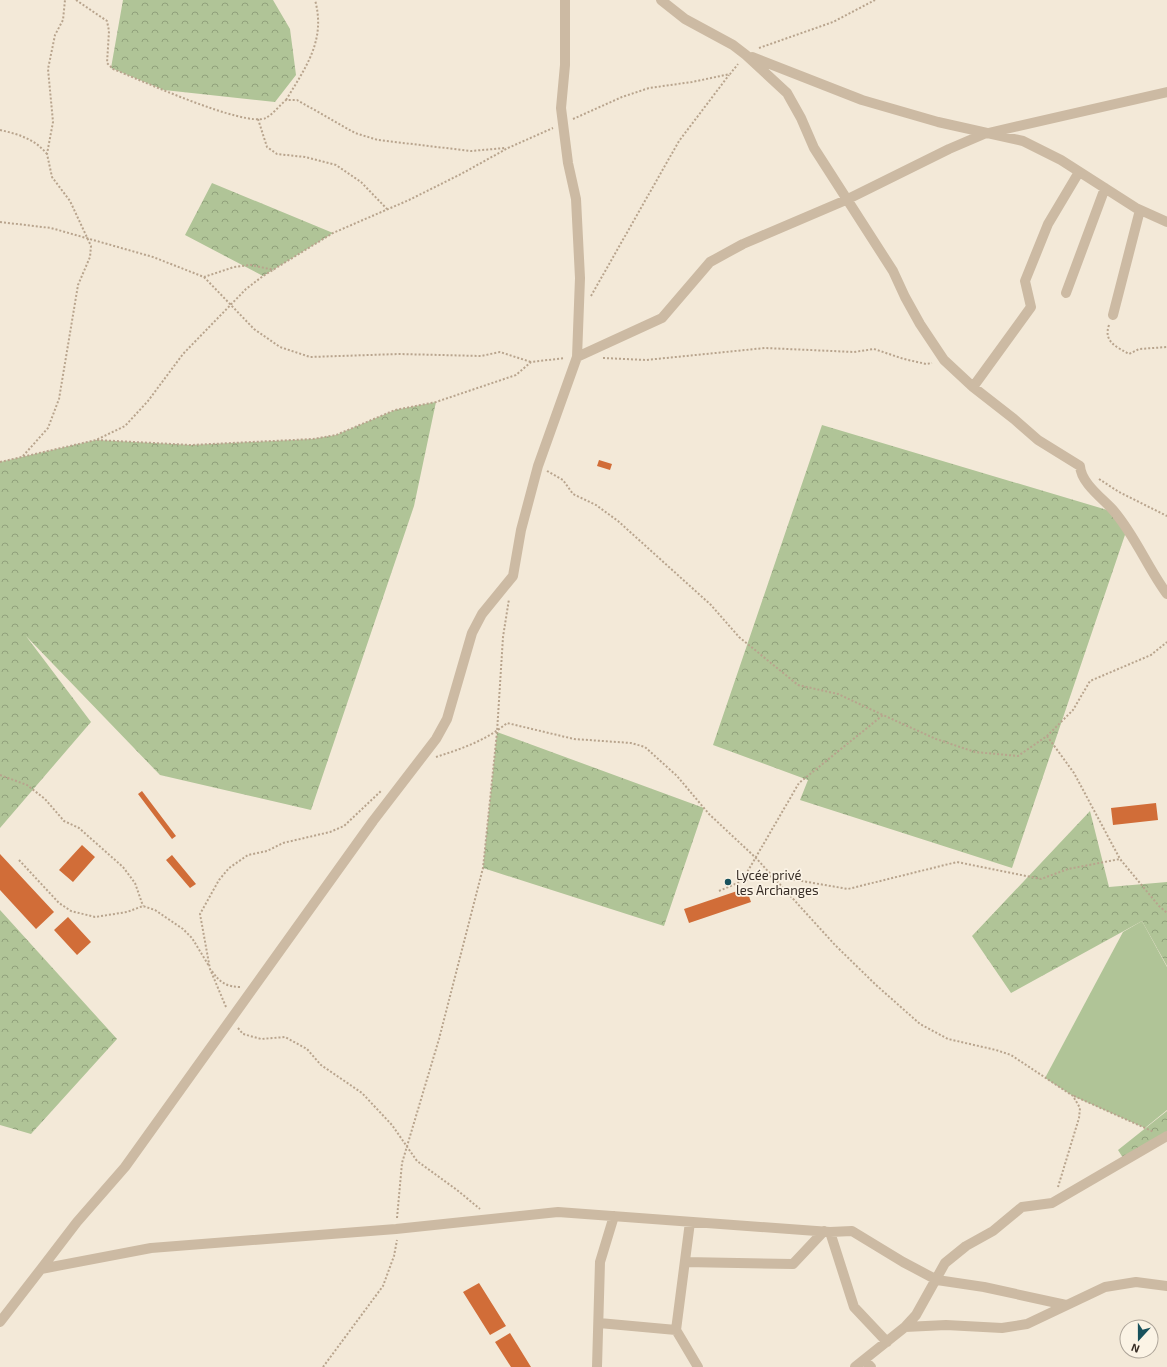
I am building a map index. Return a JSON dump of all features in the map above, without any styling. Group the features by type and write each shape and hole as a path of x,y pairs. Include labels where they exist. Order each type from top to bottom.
{"street":[{"path":"0,1322 77,1222 125,1167 373,821 436,739 447,720 472,633 482,614 512,576 521,530 538,466 577,357 580,278 576,199 568,163 562,124 565,0"},
{"path":"661,0 685,19 733,45 787,93 814,148 893,271 920,324 944,360 973,387 1038,440 1080,466 1083,477 1127,529 1167,594"},
{"path":"746,55 862,100 984,134 1023,141 1061,160 1140,210 1167,222"},
{"path":"577,357 662,318 710,262 743,244 846,200 949,149 984,134 1167,92"},
{"path":"973,387 1031,307 1025,281 1048,224 1078,172"},
{"path":"1066,293 1105,188"},
{"path":"1113,315 1140,210"},
{"path":"855,1367 867,1364 887,1342 905,1327 916,1315 937,1280 945,1263 966,1246 993,1231 1022,1207 1052,1203 1166,1136"},
{"path":"41,1269 151,1248 396,1229 558,1212 852,1232 937,1280 984,1286 1066,1306"},
{"path":"597,1367 600,1262 614,1216"},
{"path":"690,1222 676,1330 698,1367"},
{"path":"685,1262 793,1264 827,1231"},
{"path":"827,1231 854,1307 887,1342"},
{"path":"905,1327 946,1325 1002,1328 1027,1324 1105,1287 1136,1282 1167,1286"},
{"path":"599,1323 676,1330"}],"path":[{"path":"22,457 48,428 59,399 68,356 78,285 90,256 91,246 70,201 52,177 47,154 53,122 48,69 55,35 63,20 65,0"},
{"path":"76,0 107,21 109,31 107,63 113,69 229,114 251,119 266,118 286,100 315,48 319,13 315,0"},
{"path":"591,298 679,141 746,55 759,48 833,22 875,0"},
{"path":"0,462 96,440 125,426 148,401 183,354 246,289 333,232 388,209 461,174 508,148 622,97 649,88 692,82 730,74"},
{"path":"286,100 297,100 355,133 378,140 472,151 508,148"},
{"path":"258,119 267,147 277,154 305,157 336,165 361,182 388,209"},
{"path":"0,130 31,140 41,146 47,154"},
{"path":"0,222 51,228 153,257 204,277 254,329 280,346 310,357 399,354 481,356 500,352 532,362 577,357"},
{"path":"204,277 234,267 250,265 274,270"},
{"path":"1113,315 1106,332 1110,342 1129,354 1139,349 1167,347"},
{"path":"600,358 646,360 765,348 854,352 874,349 926,364 944,360"},
{"path":"96,440 191,445 314,439 336,435 395,410 436,402 516,375 532,362"},
{"path":"538,466 564,480 573,494 596,505 618,521 711,605 739,637 798,684 838,694 936,739 975,752 1018,756 1047,736 1073,710 1090,681 1151,655 1167,642"},
{"path":"1080,466 1119,492 1167,516"},
{"path":"323,1367 383,1286 394,1256 398,1238 396,1229 402,1163 439,1039 483,868 497,732 503,637 512,576"},
{"path":"742,880 800,783 883,715"},
{"path":"435,757 461,748 497,732 507,723 574,739 631,743 645,747 677,776 709,814 756,858 835,945 876,985 920,1024 948,1039 1011,1055 1073,1096 1166,1136"},
{"path":"1047,736 1074,773 1120,859 1167,913"},
{"path":"0,775 27,785 45,799 64,822 79,828 112,857 135,883 143,906"},
{"path":"387,786 344,826 330,832 283,843 267,851 248,856 229,868 219,880 200,914 210,969 231,1020 243,1034 266,1040 285,1037 307,1049 321,1065 362,1093 392,1125 417,1161 457,1190 491,1219"},
{"path":"719,891 742,880 773,876 848,889 958,862 1041,879 1068,869 1120,859"},
{"path":"19,860 59,903 71,911 95,917 127,912 143,906 155,910 183,929 192,938 218,980 230,987 256,985"},
{"path":"1052,1203 1079,1118 1080,1108 1073,1096"}],"green space":[{"path":"123,0 273,0 290,29 296,75 275,102 164,90 111,68"},
{"path":"212,183 333,233 263,276 185,235"},
{"path":"436,402 414,506 311,810 160,775 26,636 91,722 0,828 0,462 96,440 191,445 313,439 336,435 395,410"},
{"path":"822,425 1114,512 1127,529 1012,868 800,800 808,780 713,745"},
{"path":"497,732 704,808 664,926 483,868"},
{"path":"1090,811 1109,887 1167,882 1167,966 1142,921 1011,993 972,936"},
{"path":"0,910 117,1039 31,1134 0,1125"},
{"path":"1142,921 1167,967 1167,1110 1145,1128 1073,1096 1045,1078 1123,932"},
{"path":"1167,1111 1167,1136 1125,1161 1118,1150"}],"building":[{"path":"599,460 612,464 610,470 597,466"},
{"path":"142,791 176,836 172,839 138,794"},
{"path":"1156,803 1158,820 1113,825 1111,808"},
{"path":"82,845 95,857 73,882 59,870"},
{"path":"0,854 54,912 36,929 0,890"},
{"path":"172,855 196,884 190,888 166,860"},
{"path":"746,888 751,902 689,923 684,909"},
{"path":"68,917 91,942 77,955 54,930"},
{"path":"479,1283 506,1326 490,1335 463,1292"},
{"path":"510,1333 531,1367 511,1367 495,1342"}],"place":[{"name":"Lycée privé les Archanges","path":"728,882"}]}
